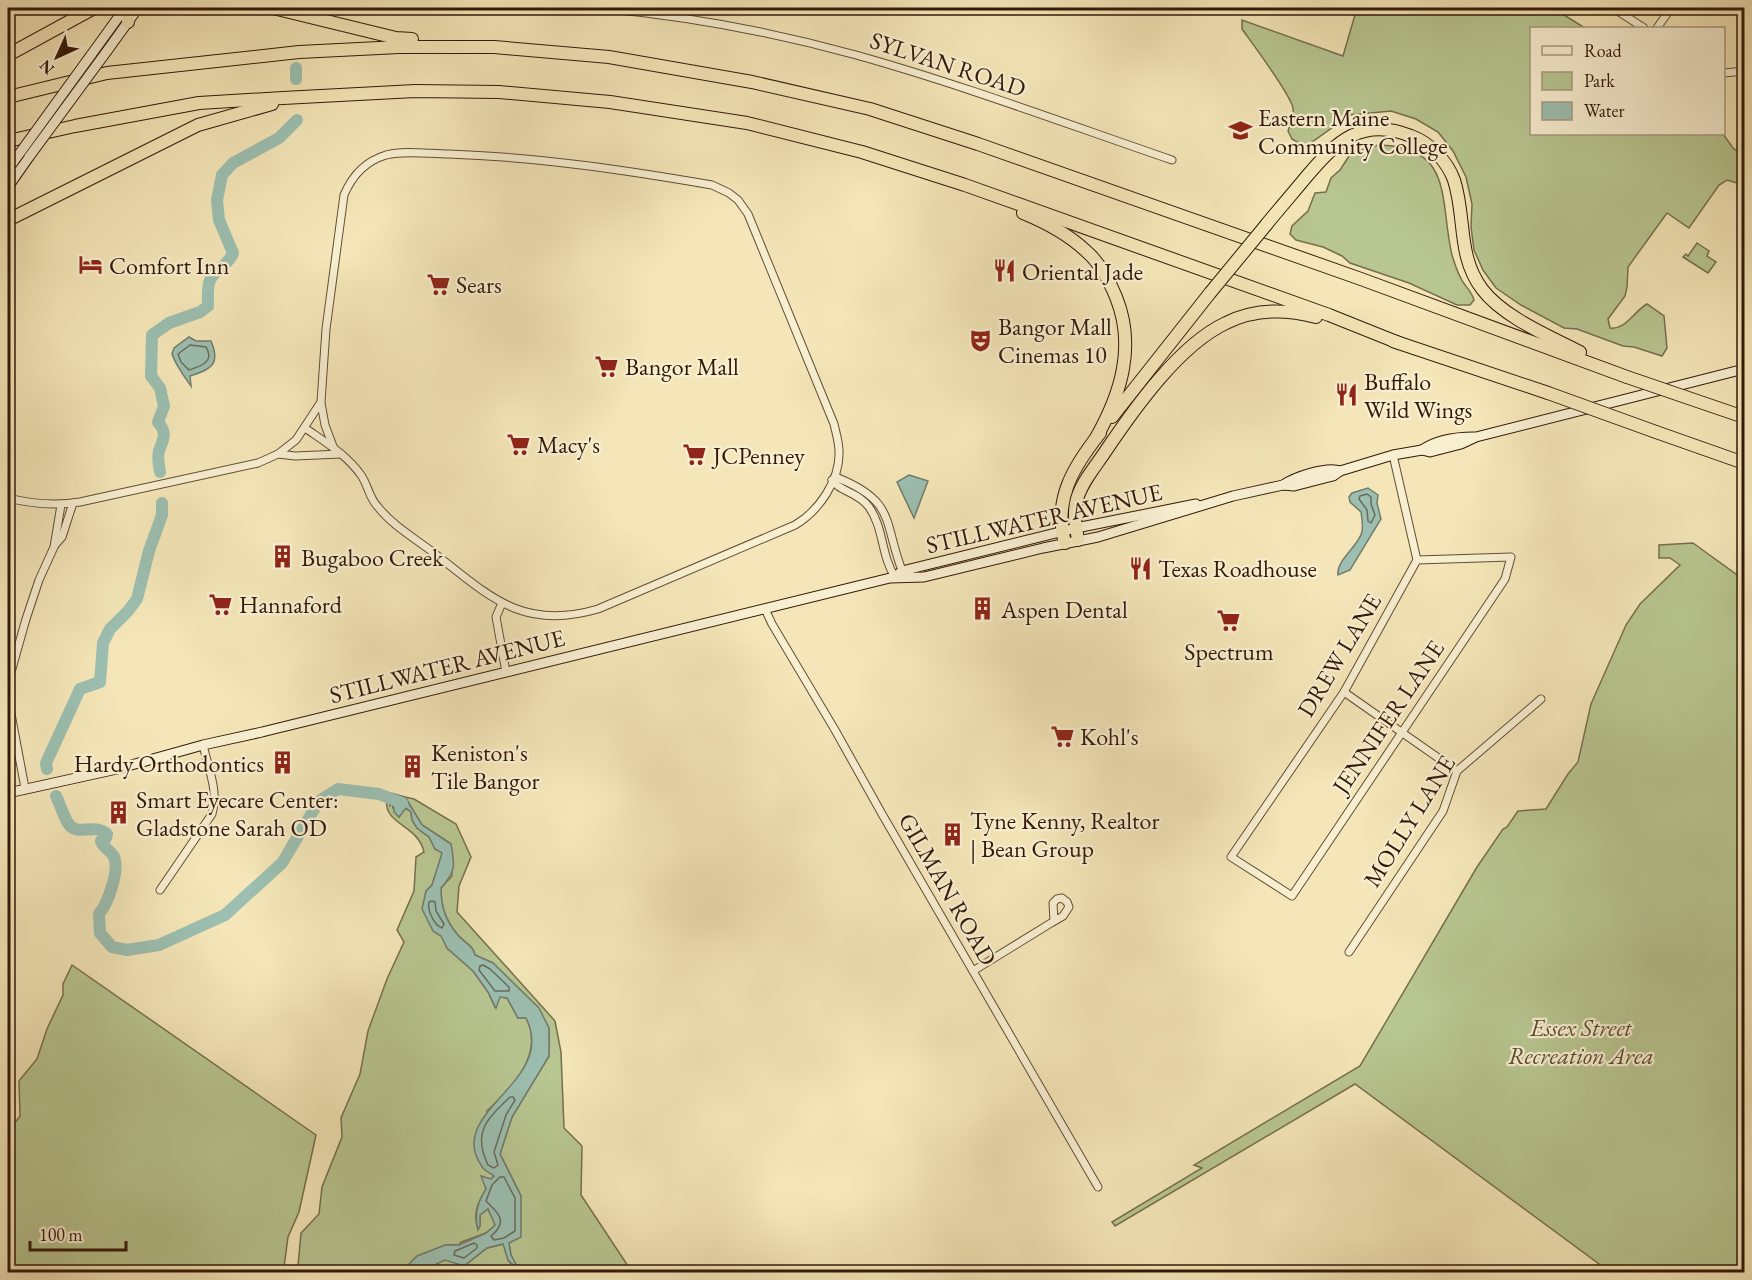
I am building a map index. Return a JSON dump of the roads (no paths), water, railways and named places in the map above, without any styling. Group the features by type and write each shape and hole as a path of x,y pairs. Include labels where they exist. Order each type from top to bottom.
{"highway":[{"path":"8,55 94,8"},
{"path":"126,8 128,22"},
{"path":"273,8 396,38 609,57 752,82 870,109 978,144 1744,417"},
{"path":"8,97 107,73 299,52 399,46 494,46"},
{"path":"8,141 75,126 199,104 283,98 414,90 499,92 610,102 747,123 862,152 965,185 1318,311 1399,343"},
{"path":"8,220 198,125 269,105 283,98"},
{"path":"1096,438 1210,293 1326,154 1345,138 1375,129 1389,130 1414,137 1436,152 1446,165 1453,179 1468,263 1482,289 1508,312 1627,376"},
{"path":"896,163 1037,219 1076,242 1100,267 1113,288 1122,313 1126,337 1126,358 1118,391 1106,421 1064,493 1061,510 1070,536"},
{"path":"1070,536 1076,501 1082,487 1120,429 1190,346 1228,322 1251,314 1282,312 1319,318 1548,393 1744,463"}],"main road":[{"path":"8,170 126,8"},
{"path":"8,187 138,8"},
{"name":"STILLWATER AVENUE","path":"8,793 115,769 203,745 901,575 1070,536 1185,505 1204,504 1283,484 1291,479 1333,468 1340,471 1393,455 1422,450 1430,445 1460,437 1476,437 1744,369"}],"street":[{"name":"SYLVAN ROAD","path":"600,8 712,24 855,55 957,86 1172,160"},
{"path":"1613,8 1642,27"},
{"path":"1658,27 1671,8"},
{"path":"1725,73 1744,71"},
{"path":"305,428 334,449 341,454 359,473 375,504 388,518 486,594 502,603 535,615 553,617 576,616 598,609 795,525 821,501 837,469 839,451 834,424 748,214 738,200 723,189 712,185 583,165 478,155 404,153 388,155 368,163 354,177 342,202 326,329 321,402 325,425 334,449"},
{"path":"8,498 61,505 258,463 278,454 296,441 321,402"},
{"path":"278,454 295,456 341,454"},
{"path":"1393,455 1417,560"},
{"path":"832,480 838,478 859,487 874,499 888,521 901,575"},
{"path":"54,547 62,537 73,503"},
{"path":"25,788 8,698 8,683 35,593 54,547 61,505"},
{"name":"JENNIFER LANE","path":"1292,896 1505,579 1511,557 1417,560"},
{"name":"DREW LANE","path":"1292,896 1231,857 1344,692 1417,560"},
{"path":"502,603 496,617 506,672"},
{"name":"GILMAN ROAD","path":"765,609 1098,1187"},
{"path":"1344,692 1457,771"},
{"name":"MOLLY LANE","path":"1349,952 1443,811 1457,771 1541,699"},
{"path":"160,890 212,813 215,795 203,745"},
{"path":"972,971 1054,921"}],"water":[{"path":"189,337 196,341 211,341 215,356 209,368 190,376 191,386 172,354 174,348"},
{"path":"909,475 928,481 914,518 897,482"},
{"path":"1368,488 1378,495 1377,503 1381,519 1350,570 1338,575 1340,564 1362,532 1361,512 1350,502 1349,497 1352,493"},
{"path":"387,792 405,797 422,825 451,844 453,868 441,888 444,912 449,923 475,955 493,963 539,1008 549,1028 549,1056 512,1117 500,1154 521,1196 521,1237 509,1243 511,1255 520,1272 508,1260 503,1244 487,1248 464,1266 445,1260 432,1266 437,1272 409,1272 409,1264 417,1256 445,1245 459,1245 486,1233 495,1225 488,1209 480,1215 478,1230 477,1209 486,1189 481,1176 491,1179 494,1176 483,1168 474,1148 477,1130 487,1113 516,1079 527,1061 532,1041 526,1018 518,1018 507,998 500,997 496,1008 473,971 447,948 441,936 433,931 422,909 426,891 432,885 442,853 435,849 429,837 417,828 412,820 411,812 406,808 399,817 394,812 393,802 390,806"}],"waterway":[{"path":"296,68 296,79"},
{"path":"160,472 158,456 164,433 158,422 164,406 160,388 151,376 152,335 169,323 200,312 208,306 210,280 233,253 219,220 217,200 222,175 233,163 279,138 297,120"},
{"path":"47,769 46,763 80,689 100,682 103,643 110,629 137,599 149,551 162,515 162,503"},
{"path":"56,796 66,820 72,827 81,830 96,829 107,834 106,838 101,841 113,855 115,868 109,894 99,914 100,933 112,947 127,950 159,945 225,915 282,863 319,801 338,789 379,794 402,803"}],"place":[{"name":"Eastern Maine Community College","path":"1240,131"},
{"name":"Comfort Inn","path":"91,265"},
{"name":"Oriental Jade","path":"1004,271"},
{"name":"Sears","path":"438,284"},
{"name":"Bangor Mall Cinemas 10","path":"980,340"},
{"name":"Bangor Mall","path":"607,366"},
{"name":"Buffalo Wild Wings","path":"1346,395"},
{"name":"Macy's","path":"519,444"},
{"name":"JCPenney","path":"695,455"},
{"name":"Bugaboo Creek","path":"283,557"},
{"name":"Texas Roadhouse","path":"1140,568"},
{"name":"Hannaford","path":"221,604"},
{"name":"Aspen Dental","path":"983,609"},
{"name":"Spectrum","path":"1229,621"},
{"name":"Kohl's","path":"1062,736"},
{"name":"Hardy Orthodontics","path":"282,763"},
{"name":"Keniston's Tile Bangor","path":"413,766"},
{"name":"Smart Eyecare Center: Gladstone Sarah OD","path":"118,813"},
{"name":"Tyne Kenny, Realtor | Bean Group","path":"952,834"}],"park label":[{"name":"Essex Street Recreation Area","path":"1581,1041"}]}
